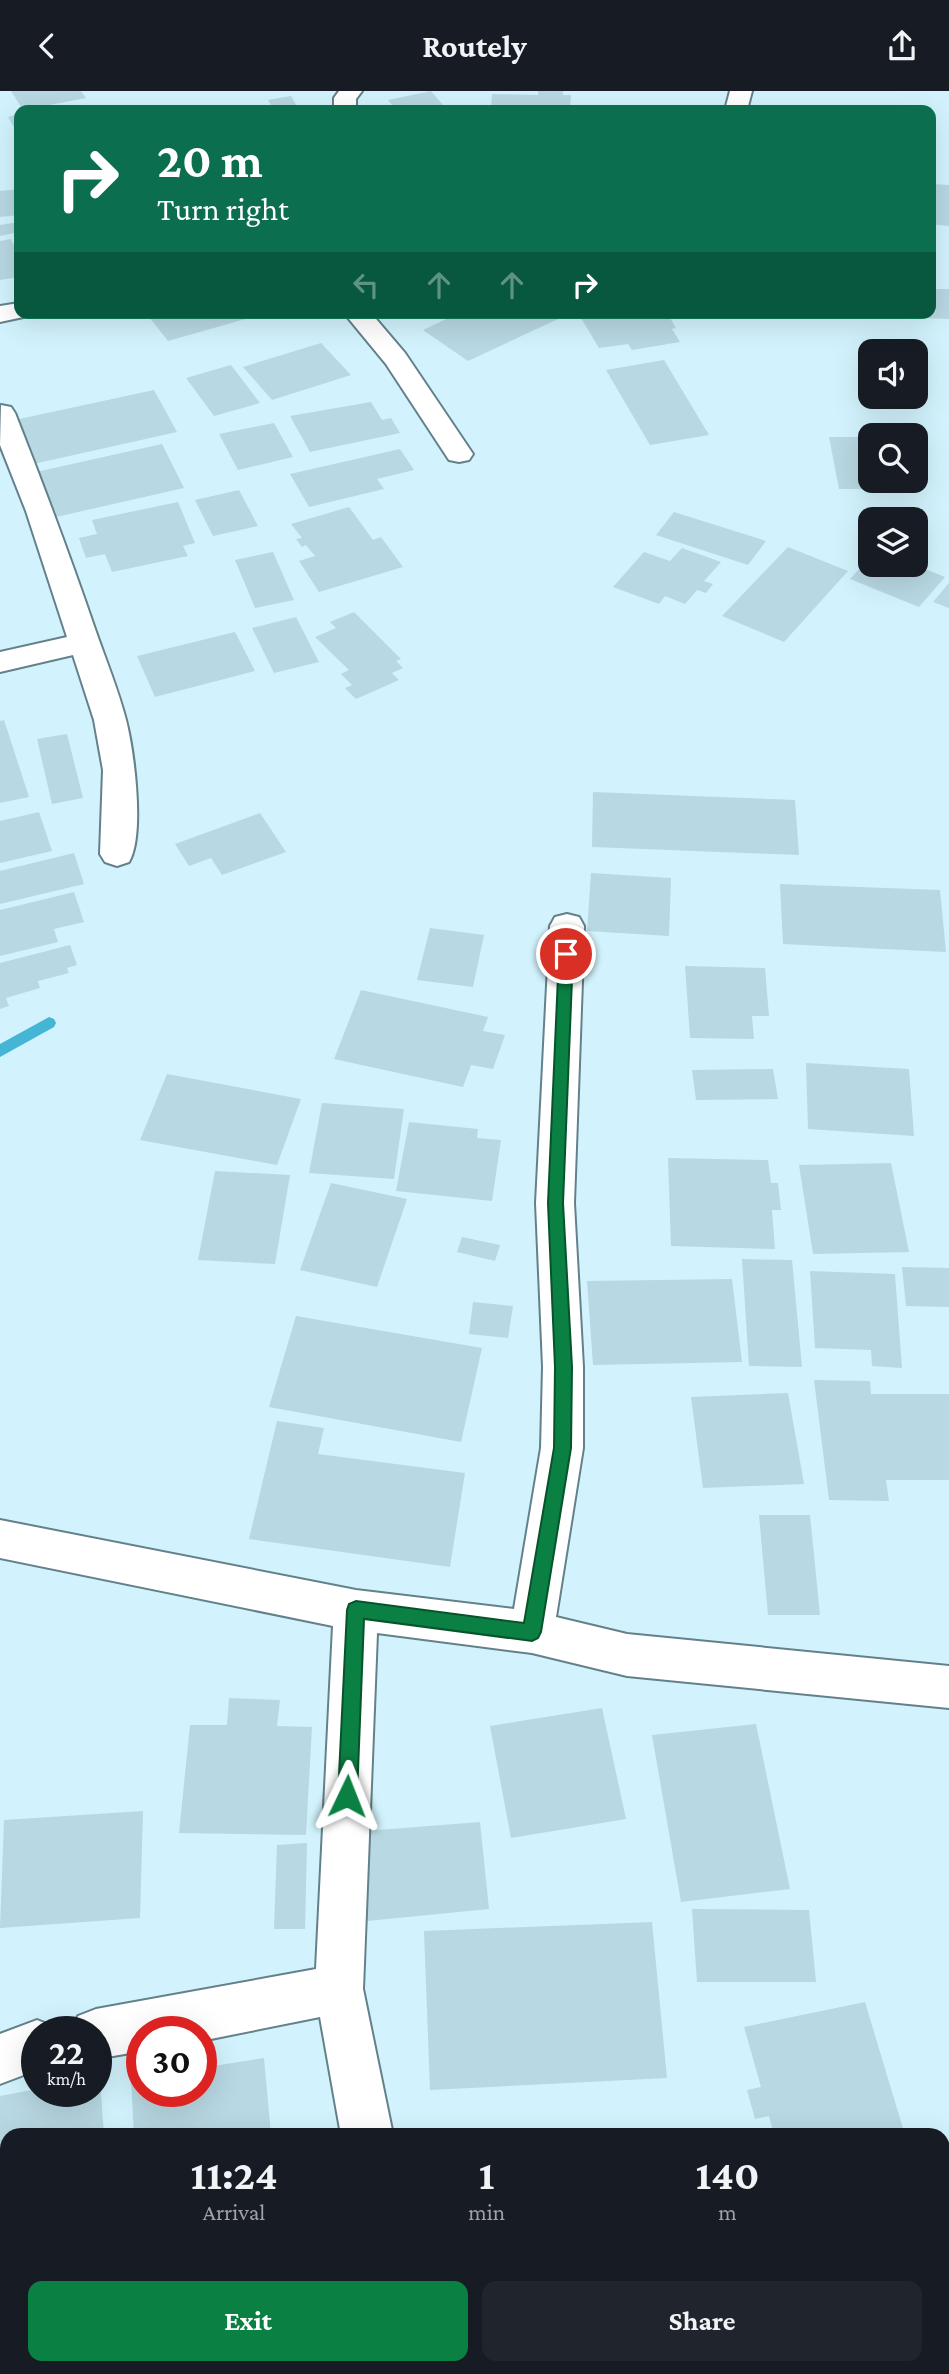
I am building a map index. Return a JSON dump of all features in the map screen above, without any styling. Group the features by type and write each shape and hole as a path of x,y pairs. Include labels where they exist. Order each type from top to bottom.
{"street":[{"path":"362,319 396,359 459,454"},
{"path":"1,413 40,511 110,720 119,770 117,854"},
{"path":"0,662 85,643"},
{"path":"532,1632 562,1448 564,1367 555,1203 567,926"},
{"path":"0,1539 356,1610 532,1632 627,1655 949,1687"},
{"path":"356,1610 339,1989 366,2128"},
{"path":"112,2031 339,1989"},
{"path":"0,2059 21,2051"}],"building":[{"path":"11,91 81,91 86,98 49,105 20,105"},
{"path":"431,91 443,105 392,105 388,100"},
{"path":"538,91 563,91 563,95 571,95 570,105 491,105 492,94 538,95"},
{"path":"291,96 296,105 271,105 268,100"},
{"path":"14,115 14,127 8,117"},
{"path":"936,184 949,185 949,226 936,225"},
{"path":"14,190 14,216 0,217 0,191"},
{"path":"14,223 14,233 0,236 0,225"},
{"path":"11,239 14,244 14,278 0,280 0,241"},
{"path":"936,289 949,289 949,319 936,318"},
{"path":"151,319 245,319 168,341"},
{"path":"446,319 558,319 468,361 423,330"},
{"path":"582,319 671,319 676,328 672,329 680,342 632,350 628,344 599,348"},
{"path":"321,343 351,375 272,400 243,367"},
{"path":"664,360 709,435 650,445 606,370"},
{"path":"231,365 260,403 214,416 186,378"},
{"path":"154,390 177,432 29,465 10,421"},
{"path":"371,402 382,420 391,418 400,433 310,452 290,416"},
{"path":"274,423 293,457 238,470 219,434"},
{"path":"829,437 858,437 858,489 839,489"},
{"path":"162,444 184,488 56,517 36,472"},
{"path":"400,449 414,470 377,479 384,489 309,507 290,474"},
{"path":"239,490 258,526 213,536 195,500"},
{"path":"178,502 195,543 183,546 188,556 112,572 105,554 86,558 79,538 97,534 92,520"},
{"path":"349,507 373,540 381,537 403,567 319,592 299,561 315,556 306,545 302,547 296,539 302,538 291,524"},
{"path":"674,512 766,541 748,565 656,535"},
{"path":"788,547 848,571 784,642 722,616"},
{"path":"682,548 721,562 704,581 713,584 706,593 697,590 685,604 665,596 659,604 613,587 644,552 670,561"},
{"path":"273,552 294,600 255,608 235,560"},
{"path":"858,570 858,577 928,577 928,570 945,577 919,607 850,579"},
{"path":"949,583 949,608 933,602"},
{"path":"354,612 401,659 396,661 403,668 392,673 399,680 356,699 345,688 352,685 341,674 349,670 315,637 336,628 330,622"},
{"path":"296,617 319,662 274,673 252,628"},
{"path":"235,632 255,671 155,697 137,656"},
{"path":"4,720 29,797 0,803 0,721"},
{"path":"67,734 83,798 52,804 37,739"},
{"path":"593,792 795,800 799,855 592,847"},
{"path":"39,812 52,851 0,863 0,821"},
{"path":"260,813 286,852 222,875 211,858 189,866 175,844"},
{"path":"74,853 84,884 0,904 0,871"},
{"path":"591,873 671,878 669,936 587,931"},
{"path":"780,884 940,890 946,952 783,944"},
{"path":"74,892 84,922 54,929 58,942 0,956 0,910"},
{"path":"430,928 484,935 473,987 417,980"},
{"path":"70,945 77,965 67,968 69,973 38,981 40,988 6,998 9,1006 0,1009 0,963"},
{"path":"685,966 765,968 769,1016 752,1016 754,1039 690,1038"},
{"path":"361,990 488,1017 483,1031 505,1035 493,1069 471,1065 463,1087 334,1059"},
{"path":"806,1063 909,1069 914,1136 808,1129"},
{"path":"773,1069 778,1099 696,1100 692,1070"},
{"path":"167,1074 301,1099 277,1165 140,1140"},
{"path":"322,1103 404,1109 394,1179 309,1173"},
{"path":"409,1122 478,1129 477,1138 501,1140 492,1201 396,1191"},
{"path":"668,1158 768,1160 771,1183 778,1183 781,1210 772,1210 775,1249 671,1246"},
{"path":"891,1163 909,1252 813,1254 799,1165"},
{"path":"215,1171 290,1175 275,1264 198,1260"},
{"path":"331,1183 407,1199 377,1287 300,1270"},
{"path":"462,1237 500,1245 495,1261 457,1252"},
{"path":"742,1259 792,1260 802,1367 749,1366"},
{"path":"902,1267 949,1268 949,1307 906,1306"},
{"path":"810,1271 895,1274 902,1368 872,1366 871,1350 815,1348"},
{"path":"732,1279 742,1362 593,1365 587,1281"},
{"path":"473,1302 513,1306 508,1338 469,1334"},
{"path":"296,1316 482,1348 461,1442 269,1407"},
{"path":"814,1380 870,1381 871,1394 949,1394 949,1480 886,1480 889,1501 829,1500"},
{"path":"788,1393 804,1484 703,1488 691,1397"},
{"path":"277,1421 324,1428 318,1454 465,1473 450,1567 249,1539"},
{"path":"759,1515 810,1515 820,1615 768,1615"},
{"path":"229,1698 280,1700 277,1726 312,1727 306,1835 179,1833 190,1725 227,1725"},
{"path":"602,1708 626,1819 511,1838 490,1726"},
{"path":"756,1724 790,1889 681,1902 652,1735"},
{"path":"143,1811 140,1918 0,1928 4,1820"},
{"path":"480,1822 489,1909 357,1922 352,1832"},
{"path":"307,1843 305,1929 274,1929 277,1845"},
{"path":"692,1909 809,1910 816,1982 697,1982"},
{"path":"652,1922 667,2078 430,2090 424,1931"},
{"path":"865,2002 903,2128 772,2128 769,2116 755,2119 747,2090 761,2087 744,2027"},
{"path":"264,2058 270,2128 134,2128 132,2107 217,2107 217,2065"},
{"path":"21,2092 21,2107 102,2107 104,2128 0,2128 0,2096"}],"waterway":[{"path":"0,1051 49,1023"}],"route":[{"path":"347,1796 356,1610 532,1632 562,1448 564,1367 555,1203 566,954"}]}
